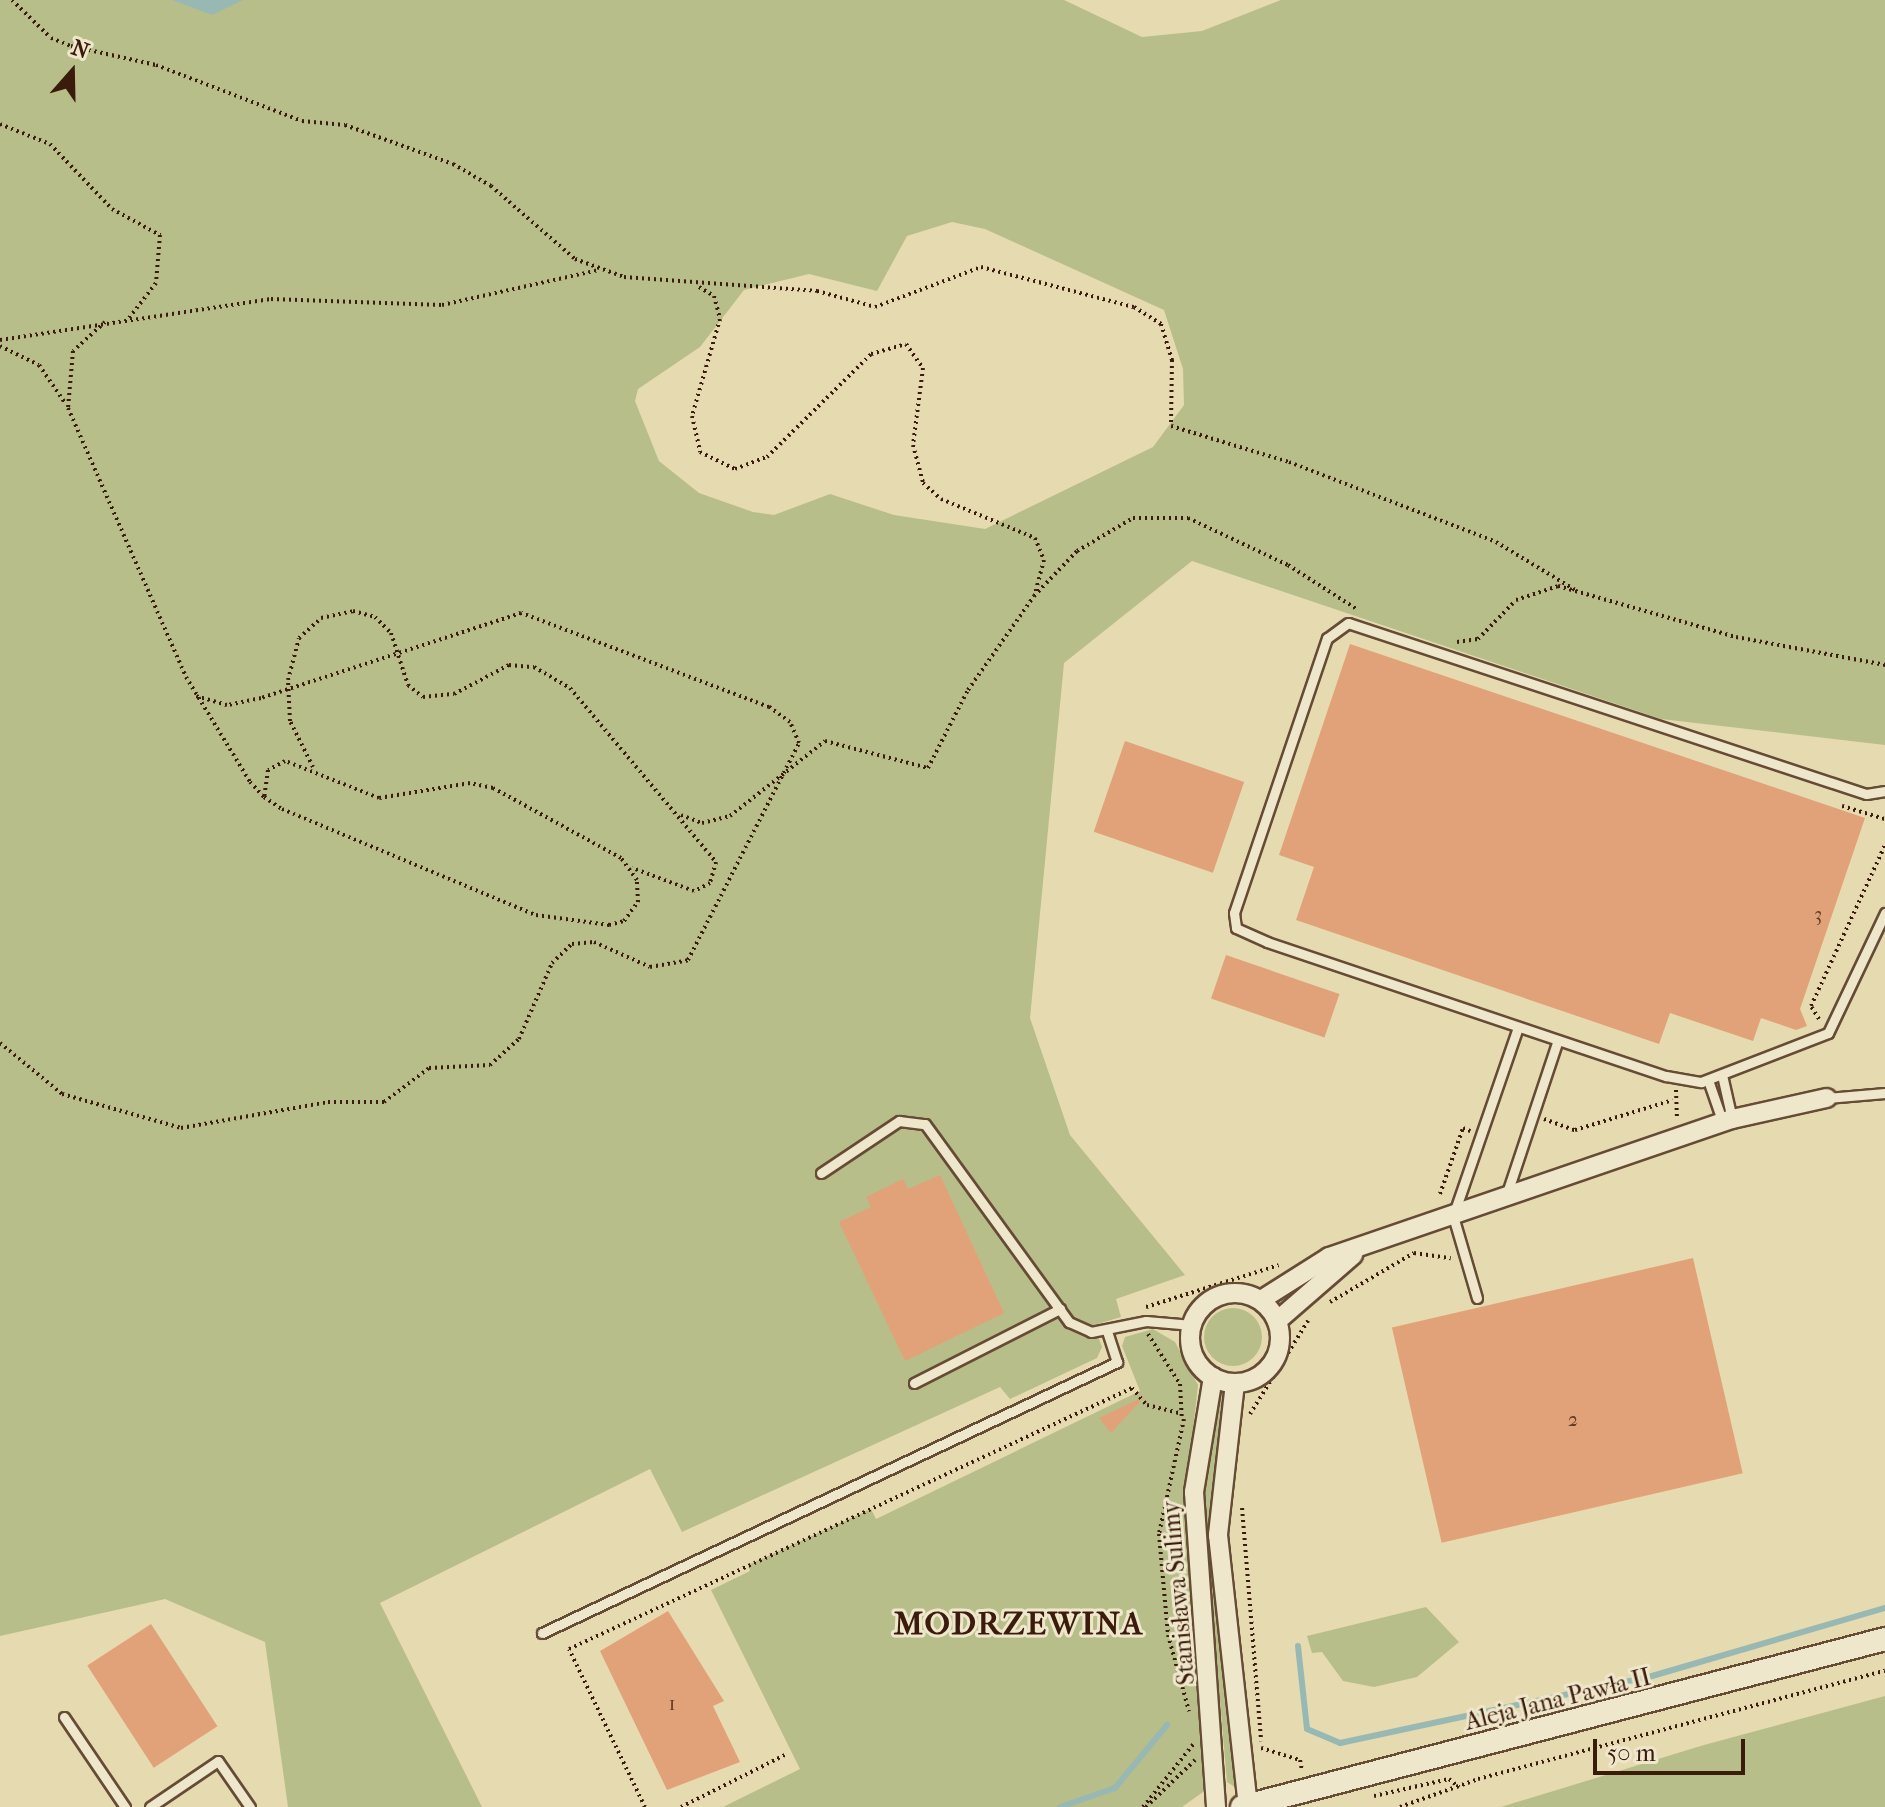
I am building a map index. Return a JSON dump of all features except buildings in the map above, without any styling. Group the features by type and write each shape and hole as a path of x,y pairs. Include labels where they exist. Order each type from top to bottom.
{"street":[{"path":"1261,1300 1329,1257 1353,1255 1453,1216 1727,1121 1827,1098"},
{"path":"1277,1321 1353,1255"},
{"path":"1245,1293 1261,1300 1277,1321 1273,1363 1235,1383 1213,1377 1193,1355 1192,1325 1212,1299 1245,1293"},
{"name":"Stanisława Sulimy","path":"1213,1377 1194,1492 1216,1807"},
{"name":"Stanisława Sulimy","path":"1235,1383 1219,1476 1218,1535 1246,1806"},
{"name":"Aleja Jana Pawła II","path":"1246,1806 1885,1639"}],"lane":[{"path":"1885,791 1866,794 1356,624 1337,626 1327,638 1234,913 1236,928 1558,1040 1680,1079 1708,1080 1828,1033 1885,913"},
{"path":"1477,1298 1453,1216 1466,1187 1518,1027"},
{"path":"1505,1198 1558,1040"},
{"path":"1722,1075 1727,1121"},
{"path":"1708,1080 1727,1121"},
{"path":"1827,1098 1885,1093"},
{"path":"821,1173 899,1121 925,1124 1060,1309 1082,1331 1107,1332 1146,1321 1192,1325"},
{"path":"914,1383 1060,1309"},
{"path":"542,1633 1117,1362 1107,1332"},
{"path":"64,1717 125,1807"},
{"path":"150,1807 218,1761 250,1807"}],"path":[{"path":"12,0 45,33 71,46 156,65 302,121 345,125 453,164 599,270"},
{"path":"0,124 50,144 112,209 160,235 156,283 128,319"},
{"path":"0,340 271,299 442,305 599,270 693,285 817,291 875,307 981,267 1134,307 1161,324 1172,360 1171,426 1289,462 1496,542 1577,591 1736,637 1885,665"},
{"path":"693,285 714,296 720,319 692,416 700,452 735,469 767,457 871,354 906,344 923,368 913,445 923,483 941,499 1035,538 1044,560 1034,596"},
{"path":"68,408 73,351 105,322"},
{"path":"0,346 39,365 68,408 122,545 196,696 264,797 565,921 624,921 640,892 630,867"},
{"path":"681,815 702,823 730,816 797,757 833,740 928,768 968,690 1034,596 1097,537 1133,518 1170,515 1288,565 1364,613"},
{"path":"1448,641 1478,639 1529,593 1577,591"},
{"path":"264,797 274,764 314,770 379,798 470,783 493,788 630,867 680,890 710,883 716,862 681,815 548,672 509,665 433,698 408,685 399,656 375,617 331,615 299,638 288,690 294,733 314,770"},
{"path":"0,1043 33,1077 62,1094 181,1128 328,1102 384,1102 429,1068 490,1065 519,1039 552,963 572,944 594,942 650,967 688,960 797,757 796,731 769,707 532,615 508,615 399,656 227,705 196,696"},
{"path":"1842,806 1885,819"},
{"path":"1815,1025 1820,1017 1811,1006 1885,845"},
{"path":"1664,1123 1678,1118 1673,1100 1680,1079"},
{"path":"1437,1203 1440,1194 1466,1187"},
{"path":"1247,1420 1316,1311 1414,1253 1464,1255"},
{"path":"1282,1265 1294,1259"},
{"path":"645,1807 569,1649 1132,1388 1147,1405 1181,1413"},
{"path":"1190,1716 1168,1635 1159,1534 1182,1419 1196,1422"},
{"path":"1240,1495 1264,1730 1259,1747 1300,1760 1307,1790"},
{"path":"1400,1807 1459,1787 1885,1671"},
{"path":"1145,1807 1198,1756 1194,1729"},
{"path":"1145,1807 1197,1741"},
{"path":"681,1807 785,1755"},
{"path":"1359,1800 1449,1779 1459,1787"}],"green space":[{"path":"0,0 1064,0 1142,37 1202,31 1281,0 1885,0 1885,745 1661,719 1192,561 1064,663 1030,1018 1070,1135 1185,1275 1116,1299 1121,1317 1094,1325 1102,1347 1097,1358 1010,1399 1000,1387 682,1532 650,1469 380,1603 482,1807 288,1807 265,1642 165,1599 0,1636","holes":["952,222 985,229 1164,310 1183,369 1184,405 1153,447 985,529 894,515 830,494 774,515 753,512 699,493 659,461 635,401 638,389 700,347 744,290 809,274 877,291 907,236"]},
{"path":"1233,1308 1254,1316 1262,1337 1254,1358 1233,1366 1212,1358 1204,1337 1212,1316"},
{"path":"1153,1329 1175,1342 1198,1385 1185,1503 1211,1768 1203,1792 1182,1807 723,1807 800,1769 711,1590 750,1571 748,1565 871,1509 876,1519 1140,1391 1122,1346 1125,1337"},
{"path":"1220,1389 1227,1396 1212,1503 1235,1787 1227,1782 1201,1480"},
{"path":"1426,1607 1459,1642 1417,1677 1374,1687 1343,1681 1322,1652 1312,1653 1307,1636"},
{"path":"1885,1696 1885,1807 1501,1807 1704,1745"}],"water":[{"path":"172,0 243,0 212,15"}],"waterway":[{"path":"1298,1646 1307,1729 1340,1743 1652,1676 1885,1608"},
{"path":"1060,1807 1115,1788 1167,1725"}],"district":[{"name":"MODRZEWINA","path":"1019,1624"}]}
